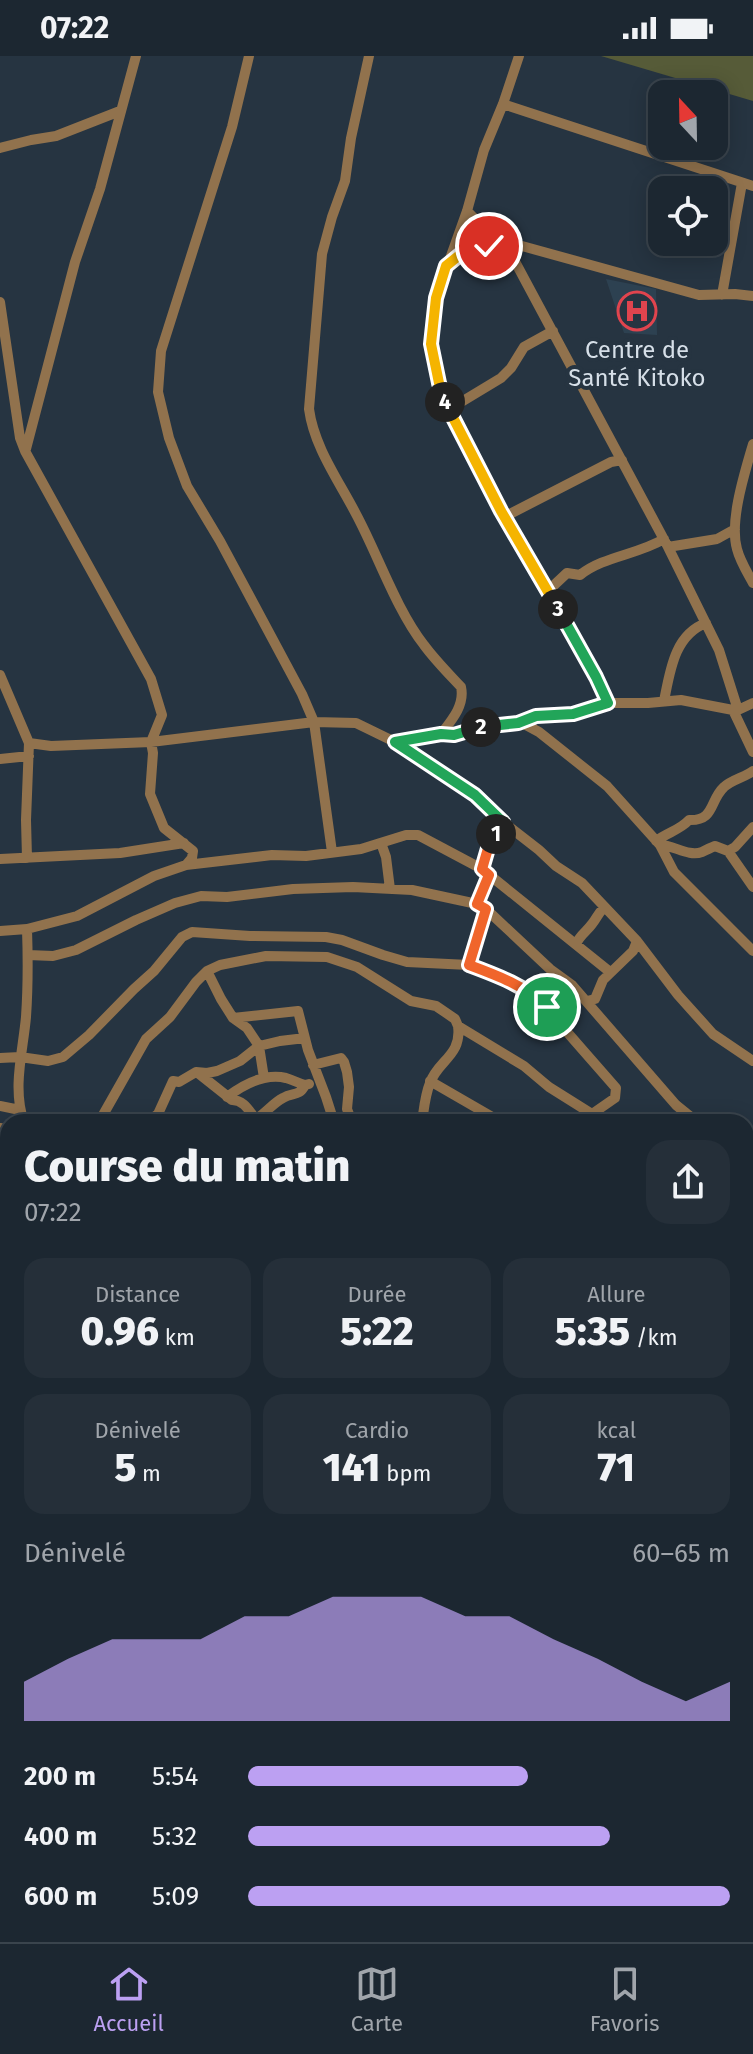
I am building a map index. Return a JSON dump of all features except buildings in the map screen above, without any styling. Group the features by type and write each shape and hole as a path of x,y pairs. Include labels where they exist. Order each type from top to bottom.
{"street":[{"path":"25,451 75,262 100,189 136,56"},
{"path":"249,56 232,127 161,351 158,392 169,438 187,486 220,541 314,722 332,852"},
{"path":"369,56 345,181 322,254 310,384 310,417 317,442 401,607 423,644 461,687 461,702 441,734"},
{"path":"519,56 484,150 467,211 436,298 431,344 448,410 608,703"},
{"path":"503,104 747,184 722,295"},
{"path":"0,148 56,136 120,111"},
{"path":"467,211 501,239 699,295 753,296"},
{"path":"446,266 473,244 489,246 501,239"},
{"path":"501,239 622,460 706,623 719,650 735,710 753,752"},
{"path":"0,302 20,438 25,451 151,679 162,715 151,742 150,794 164,828 193,851 186,865"},
{"path":"448,410 501,378 524,347 553,331"},
{"path":"753,444 742,484 735,529 736,546 753,583"},
{"path":"506,516 611,462 622,460"},
{"path":"554,601 551,588 567,573 580,575 592,565 650,546 717,539 735,529"},
{"path":"664,701 668,671 678,648 695,628 706,623"},
{"path":"0,675 29,743 27,858"},
{"path":"668,677 681,700"},
{"path":"395,742 441,734 454,735 478,727 518,723 536,716 573,714 608,703 681,700 735,710 753,703"},
{"path":"536,716 535,724 539,732"},
{"path":"29,743 51,746 151,742 314,722 356,723 395,742 475,795 556,866 582,883 637,941 678,995 713,1034 753,1061"},
{"path":"518,723 539,732 607,786 658,843 674,872 753,951"},
{"path":"0,759 29,756"},
{"path":"658,843 689,820 700,820 708,815 725,786 753,771"},
{"path":"469,965 489,845 503,822"},
{"path":"728,851 753,827"},
{"path":"0,931 27,929 77,916 154,876 186,865 361,849 406,835 418,835 505,885 610,972"},
{"path":"0,859 120,853 184,843"},
{"path":"381,843 390,889"},
{"path":"658,843 695,853 715,846 728,851 753,887"},
{"path":"28,955 53,956 76,950 149,914 201,896 353,887 412,890 481,907 572,985 687,1114"},
{"path":"576,944 604,908"},
{"path":"21,1114 20,1057 26,1017 27,929"},
{"path":"0,1058 48,1061 63,1057 154,971 182,937 192,932 326,937 407,962 469,965 498,975 539,1000 616,1088 615,1098 592,1114 549,1087 524,1066 458,1026"},
{"path":"587,1001 595,999 603,980 633,951 637,941"},
{"path":"104,1114 146,1039 170,1017 207,971 238,960 266,956 327,957 357,967 411,1001 436,1006 455,1019 459,1031 454,1052 430,1081 424,1114"},
{"path":"207,971 233,1018 247,1028 259,1046 264,1078"},
{"path":"233,1018 296,1010 331,1114"},
{"path":"158,1114 173,1081 179,1082 196,1072 217,1071 240,1061 259,1046 305,1038"},
{"path":"313,1065 341,1058 344,1062 349,1087 349,1114"},
{"path":"196,1072 227,1097 243,1103 252,1114"},
{"path":"227,1097 248,1083 264,1078 284,1078 305,1085 317,1078"},
{"path":"430,1081 487,1114"},
{"path":"265,1114 279,1100 302,1091 305,1085"},
{"path":"0,1106 20,1110"}],"shaded area":[{"name":"Centre de Santé Kitoko","path":"606,279 656,289 657,335 624,333"}],"green space":[{"path":"601,56 753,56 753,101 728,94 728,80 682,80"}],"place":[{"name":"Centre de Santé Kitoko","path":"637,311"}],"route":[{"path":"489,246 473,244 446,266 436,298 431,344 439,383 448,410 501,511 608,703 573,714 536,716 518,723 478,727 454,735 441,734 395,742 475,795 503,822 489,845 482,869 489,875 477,904 486,909 469,965 498,975 532,994 547,1007"}]}
